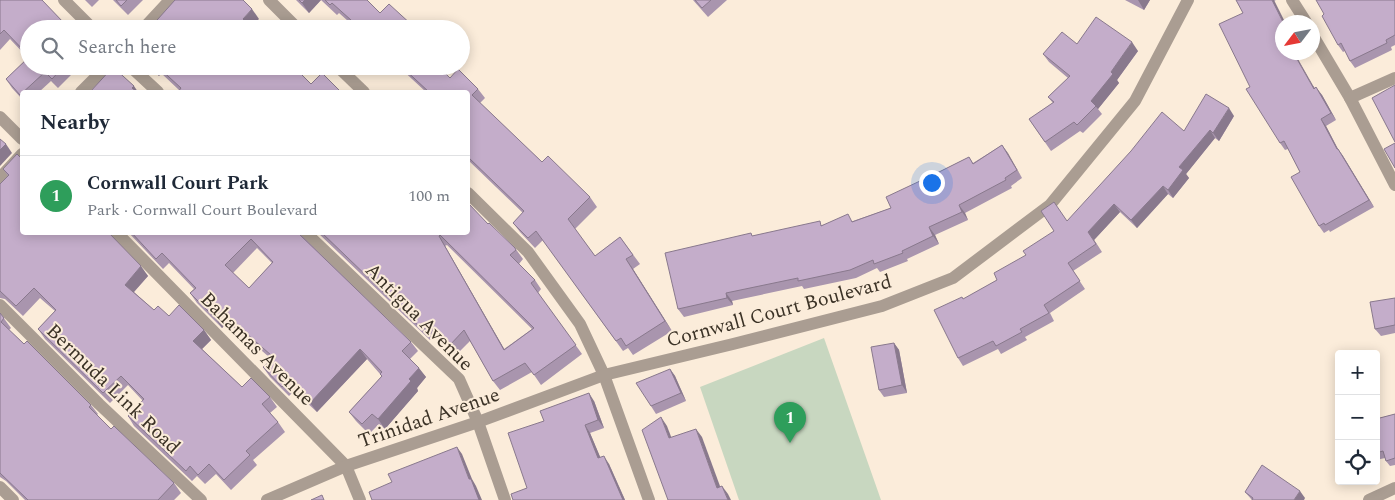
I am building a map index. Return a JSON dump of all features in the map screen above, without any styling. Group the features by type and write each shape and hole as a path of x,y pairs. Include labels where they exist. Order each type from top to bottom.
{"street":[{"path":"64,0 84,20"},
{"path":"151,20 170,0"},
{"path":"269,0 289,20"},
{"name":"Cornwall Court Boulevard","path":"604,375 882,306 953,278 1050,205 1135,100 1188,0"},
{"path":"1292,0 1302,15"},
{"path":"1320,47 1350,98 1395,185"},
{"path":"83,90 97,75"},
{"path":"140,75 156,90"},
{"path":"346,75 362,90"},
{"path":"1350,98 1395,78"},
{"path":"0,116 20,137"},
{"path":"0,178 20,156"},
{"path":"470,195 528,252 580,324 604,375 649,500"},
{"name":"Bahamas Avenue","path":"119,235 346,466 360,500"},
{"name":"Antigua Avenue","path":"308,235 459,379 478,422 505,500"},
{"name":"Bermuda Link Road","path":"0,305 201,500"},
{"name":"Trinidad Avenue","path":"267,500 346,466 478,422 604,375"},
{"path":"0,487 12,500"},
{"path":"1369,500 1395,488"}],"green space":[{"path":"824,338 881,500 739,500 700,387"}],"building":[{"path":"0,0 42,0 61,20 20,20 20,47 4,30 0,34"},
{"path":"116,0 127,0 121,6"},
{"path":"175,0 243,0 252,9 244,20 157,20"},
{"path":"325,0 367,0 380,13 389,4 406,20 351,20 332,3 330,5"},
{"path":"695,0 711,0 702,8"},
{"path":"1236,0 1272,0 1280,15 1275,15 1275,60 1298,60 1314,89 1316,87 1331,113 1321,119 1337,149 1369,200 1325,225 1324,223 1319,226 1291,177 1300,172 1284,141 1280,143 1246,89 1250,87 1219,24 1243,13"},
{"path":"1316,0 1395,0 1395,35 1386,40 1387,43 1350,61 1341,43 1338,45 1322,16 1324,14"},
{"path":"1096,17 1132,42 1111,72 1113,74 1091,101 1096,106 1077,125 1074,122 1045,142 1029,119 1054,102 1048,97 1070,76 1043,54 1062,32 1077,44"},
{"path":"20,66 20,75 42,75 25,90 20,90 20,95 6,79"},
{"path":"106,75 122,75 134,86 132,88 134,90 92,90"},
{"path":"167,75 302,75 311,84 320,75 324,75 339,90 180,90 181,88"},
{"path":"411,75 447,75 450,78 453,75 464,75 478,89 472,95 542,162 548,156 590,197 568,219 595,256 620,237 633,255 626,259 665,321 626,346 621,338 616,341 536,231 528,238 513,223 524,211 470,159 470,90 427,90"},
{"path":"1395,85 1395,142 1372,98"},
{"path":"1206,94 1229,108 1213,133 1210,130 1179,167 1183,170 1168,190 1163,186 1131,220 1114,204 1088,232 1096,244 1068,263 1080,281 1044,305 1049,313 1020,329 1022,332 996,346 993,341 958,358 934,310 962,297 963,299 997,280 994,273 1026,255 1023,251 1054,231 1041,211 1054,202 1067,221 1131,151 1162,112 1184,131"},
{"path":"0,139 6,144 0,150"},
{"path":"1395,143 1395,168 1384,149"},
{"path":"1002,145 1017,170 1005,178 1006,180 959,205 962,212 929,227 933,236 902,251 903,253 874,264 873,260 850,270 798,281 798,278 726,293 727,298 678,309 665,253 751,233 752,236 820,221 821,226 848,214 852,222 891,208 886,197 969,157 973,164"},
{"path":"17,154 20,157 20,235 111,235 141,266 125,285 154,310 158,306 169,316 179,305 204,330 193,341 242,387 251,378 270,397 262,404 278,422 246,451 250,455 224,480 209,464 198,475 190,466 186,471 128,416 144,399 121,376 103,393 38,329 56,310 34,288 16,306 0,291 0,184 9,175 3,169"},
{"path":"470,205 515,248 516,250 510,255 535,280 531,283 576,345 534,375 525,363 493,381 464,330 449,346 429,325 423,330 324,235 440,235 470,235","holes":["440,235 534,328 504,350 439,236"]},
{"path":"134,235 300,235 411,342 402,351 419,368 409,379 411,381 378,419 372,414 362,424 349,412 382,376 380,374 382,372 360,349 310,403 288,382 282,387 263,367 268,363 266,361 271,355 247,334 244,337 221,312 215,318 190,293 196,288 162,253 156,259","holes":["251,239 273,262 249,288 225,265"]},
{"path":"1395,298 1395,325 1375,329 1370,302"},
{"path":"0,313 4,318 1,322 24,344 27,341 91,405 89,407 111,429 114,426 174,483 158,500 28,500 0,473"},
{"path":"894,343 902,385 879,390 871,347"},
{"path":"670,369 681,393 651,406 636,383"},
{"path":"589,393 598,420 585,425 598,458 604,456 623,500 513,500 511,494 527,488 508,433 544,421 540,411"},
{"path":"1395,414 1395,458 1386,461 1383,451 1380,452 1380,418"},
{"path":"661,417 669,438 696,429 717,488 722,486 728,500 668,500 642,430"},
{"path":"457,447 479,500 372,500 369,492 392,482 388,474"},
{"path":"1262,465 1300,491 1294,500 1252,500 1253,498 1245,492"},
{"path":"322,495 324,500 311,500"}],"place":[{"name":"Cornwall Court Park","path":"790,443"}]}
